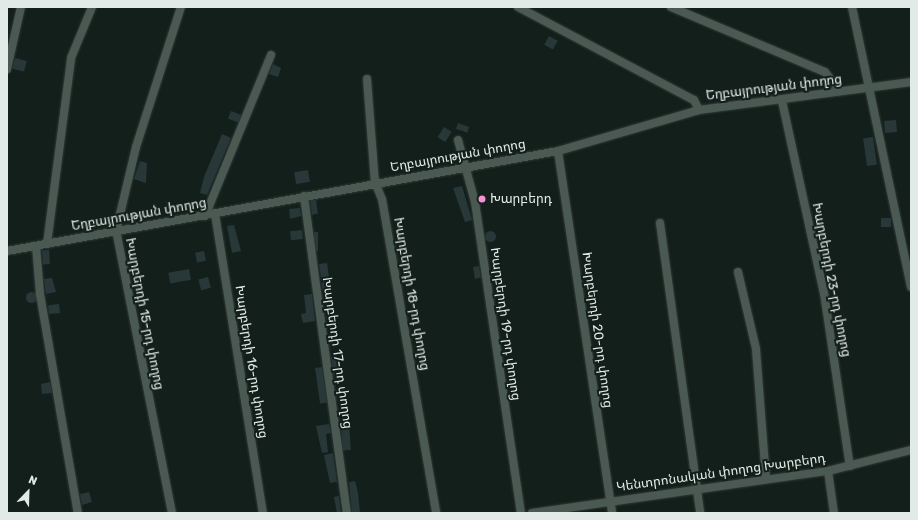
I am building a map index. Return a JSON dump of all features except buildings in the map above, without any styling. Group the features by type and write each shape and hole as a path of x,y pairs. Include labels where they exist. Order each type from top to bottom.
{"street":[{"path":"7,69 21,7"},
{"path":"47,244 71,58 92,7"},
{"name":"Խարբերդի 15-րդ փողոց","path":"172,513 116,231 136,147 181,7"},
{"path":"518,7 694,100 699,110"},
{"path":"671,7 825,72 840,91"},
{"path":"852,7 872,87 911,287"},
{"path":"205,216 271,55"},
{"name":"Խարբերդի 18-րդ փողոց","path":"367,79 375,182 382,199 436,513"},
{"name":"Եղբայրության փողոց","path":"7,251 205,216 375,182 558,151 699,110 782,101 840,91 911,82"},
{"name":"Խարբերդի 23-րդ փողոց","path":"782,101 824,293 850,466"},
{"name":"Խարբերդի 19-րդ փողոց","path":"458,140 467,167 475,202 521,513"},
{"name":"Խարբերդի 20-րդ փողոց","path":"558,151 612,513"},
{"name":"Խարբերդի 17-րդ փողոց","path":"304,196 347,513"},
{"name":"Խարբերդի 16-րդ փողոց","path":"215,214 264,513"},
{"path":"660,223 700,513"},
{"path":"36,246 40,294 78,513"},
{"path":"738,272 756,349 766,479"},
{"name":"Կենտրոնական փողոց Խարբերդ","path":"532,513 696,488 828,471 911,450"},
{"path":"828,471 834,513"}],"place":[{"name":"Խարբերդ","path":"482,199"}]}
